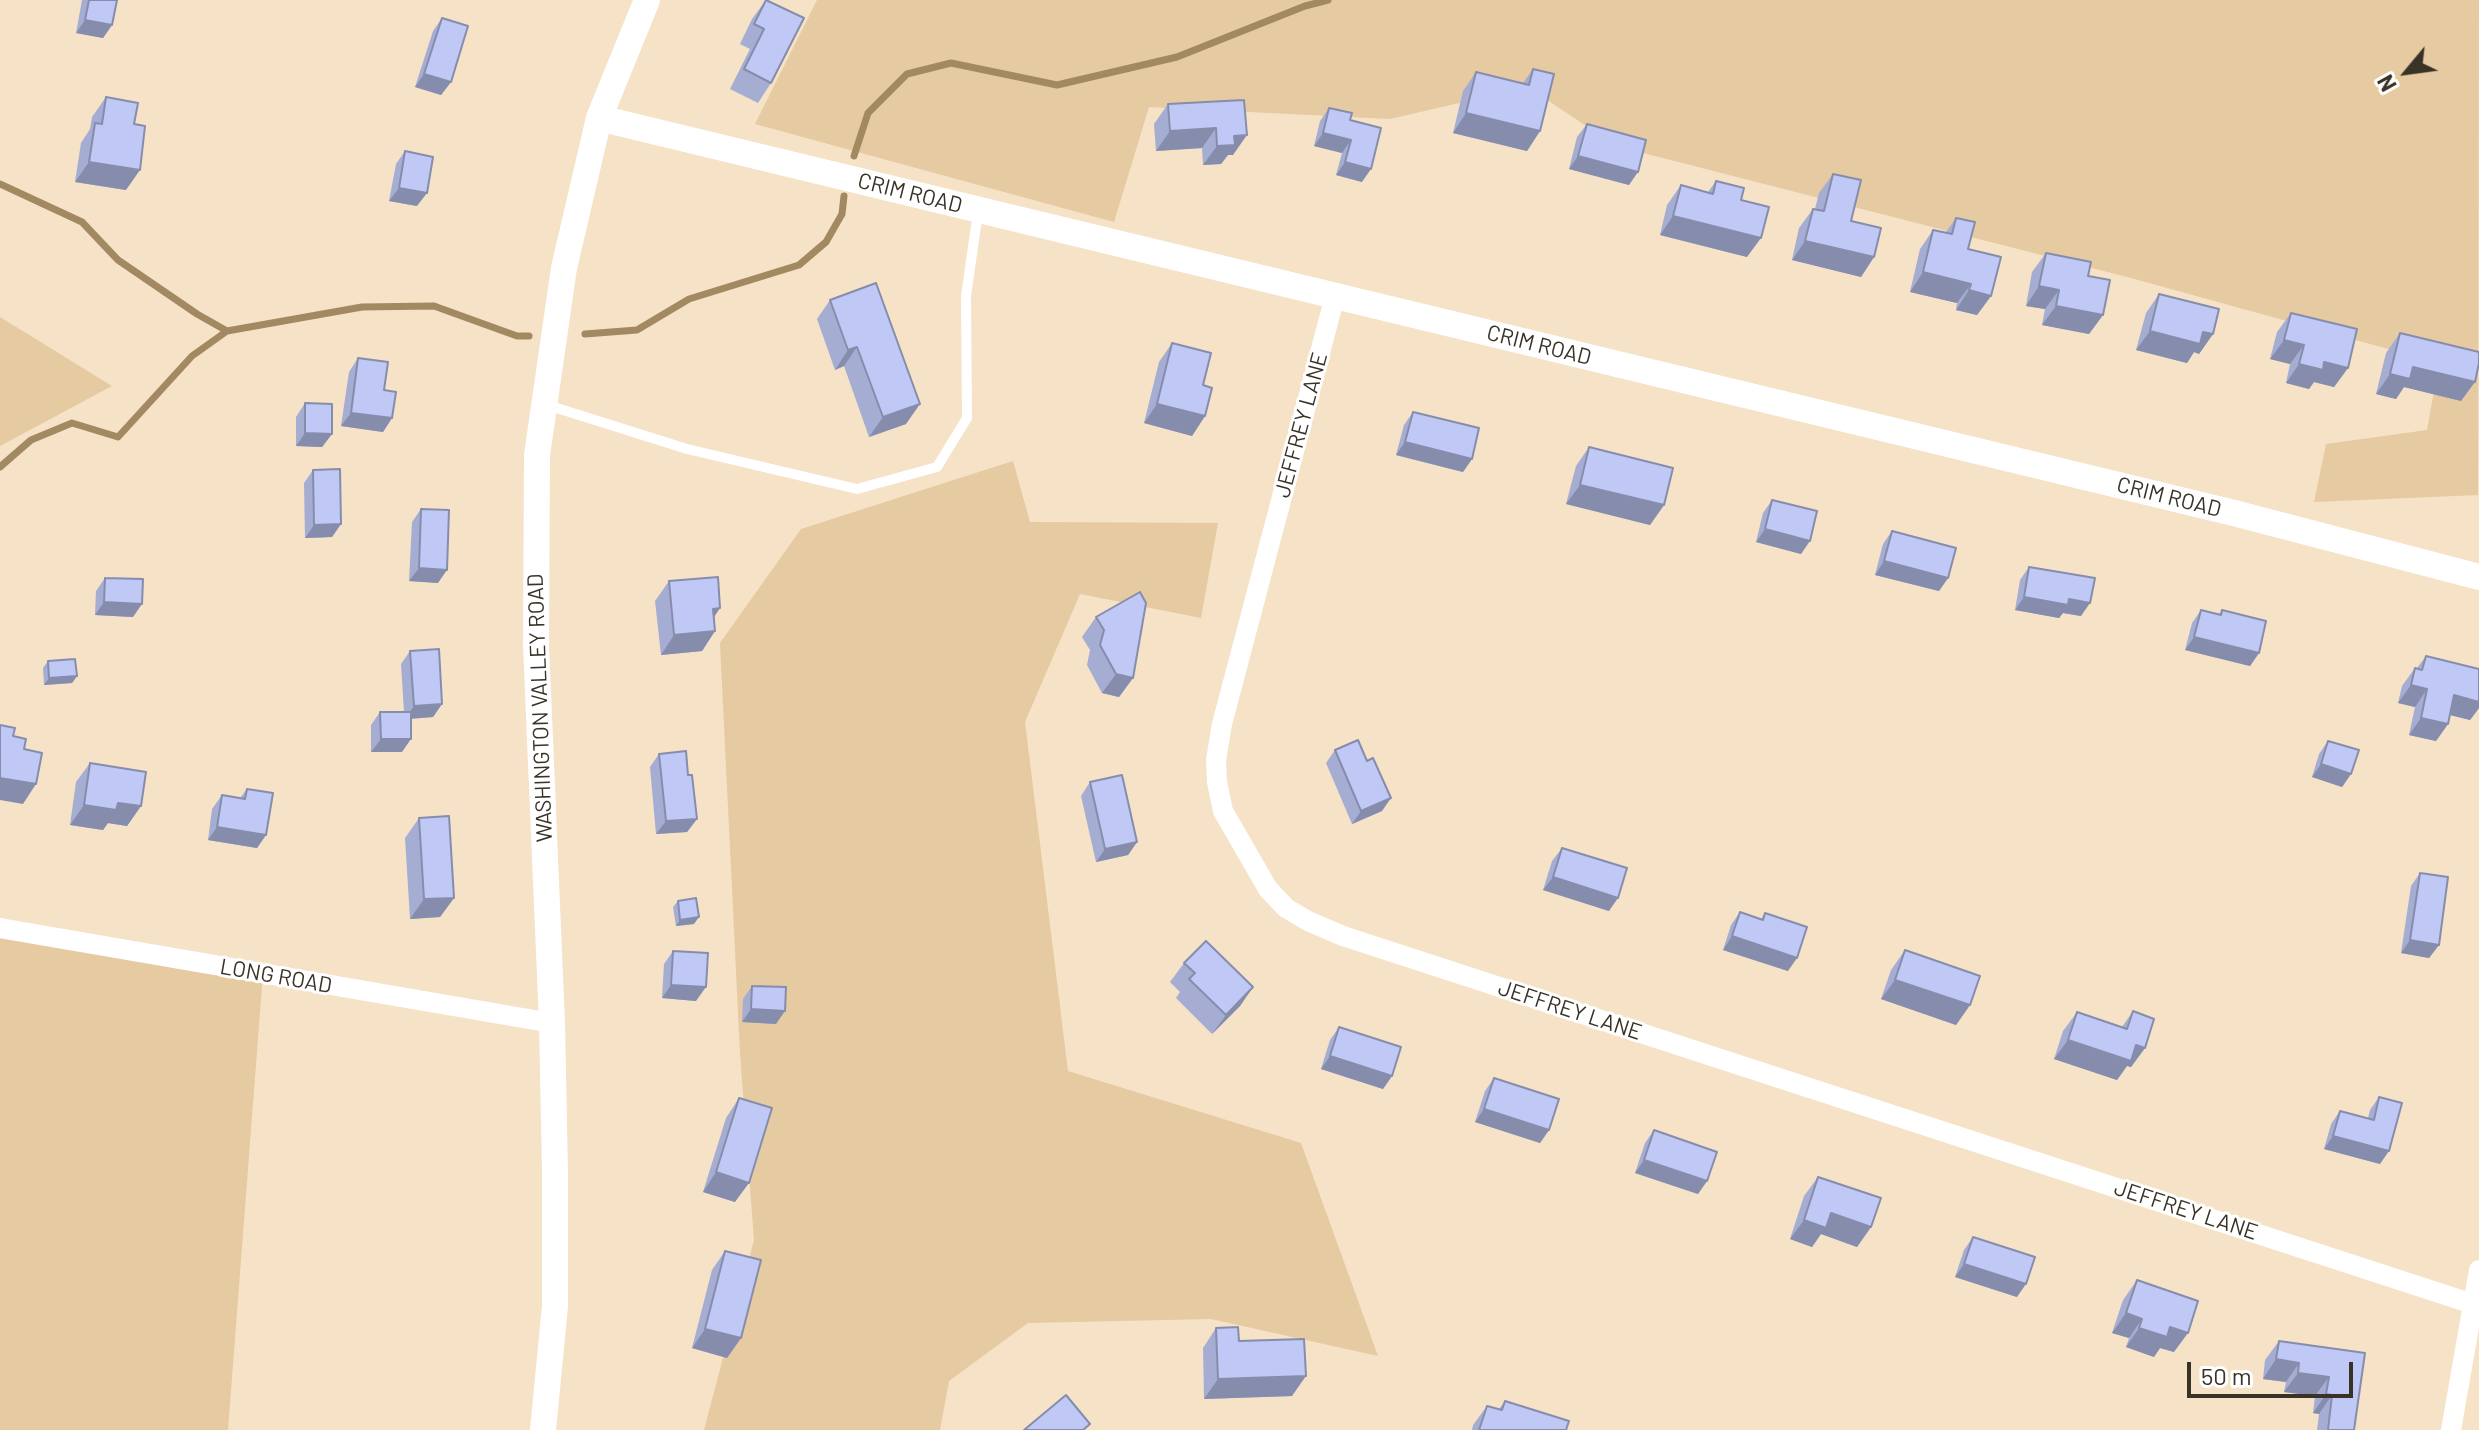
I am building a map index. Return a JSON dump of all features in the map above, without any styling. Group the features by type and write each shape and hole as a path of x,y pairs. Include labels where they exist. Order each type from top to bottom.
{"street":[{"name":"WASHINGTON VALLEY ROAD","path":"543,1430 555,1306 552,1023 536,632 537,455 564,268 599,118 647,0"},
{"name":"CRIM ROAD","path":"599,118 2264,520 2479,577"},
{"name":"JEFFREY LANE","path":"1335,296 1222,724 1216,760 1223,811 1268,889 1286,908 1343,936 2473,1304"},
{"name":"LONG ROAD","path":"0,928 552,1023"},
{"path":"2451,1430 2479,1270"}],"lane":[{"path":"544,404 687,449 857,489 937,467 967,418 966,296 979,210"}],"shaded area":[{"path":"817,0 2479,0 2478,495 2314,502 2326,444 2427,430 2439,363 2131,278 1616,146 1528,87 1390,119 1149,107 1114,222 755,124"},
{"path":"0,317 112,386 0,446"},
{"path":"1013,461 1030,522 1218,523 1201,618 1080,594 1025,722 1068,1071 1301,1143 1378,1356 1211,1319 1028,1323 949,1381 940,1430 704,1430 754,1240 740,1053 720,643 801,529"},
{"path":"0,928 263,973 228,1430 0,1430"}],"building":[{"path":"89,0 117,0 112,25 85,20"},
{"path":"766,0 804,18 771,83 744,69 764,29 754,24"},
{"path":"442,18 468,26 451,82 424,74"},
{"path":"1533,69 1554,74 1540,131 1466,113 1476,72 1529,85"},
{"path":"106,97 138,103 134,124 145,126 140,170 89,162 95,123 102,124"},
{"path":"1244,100 1247,135 1234,136 1235,145 1217,146 1216,128 1170,131 1168,104"},
{"path":"1329,108 1352,113 1350,120 1381,128 1371,169 1345,162 1351,140 1323,133"},
{"path":"1587,124 1646,140 1638,172 1578,156"},
{"path":"405,151 433,157 427,193 399,188"},
{"path":"1833,174 1861,180 1851,221 1881,228 1874,257 1805,241 1813,209 1824,211"},
{"path":"1716,181 1744,188 1741,200 1769,207 1761,238 1673,216 1681,185 1713,194"},
{"path":"1956,218 1975,222 1968,249 2001,257 1991,296 1969,290 1971,284 1923,272 1933,230 1952,234"},
{"path":"2046,253 2091,262 2088,276 2110,280 2103,315 2056,306 2059,290 2039,286"},
{"path":"876,283 920,404 883,417 857,347 848,350 830,300"},
{"path":"2159,294 2219,309 2213,334 2203,332 2200,344 2150,331"},
{"path":"2291,313 2357,329 2348,368 2324,362 2323,370 2299,364 2304,345 2284,340"},
{"path":"2400,333 2479,352 2475,382 2413,367 2410,379 2390,374"},
{"path":"1172,343 1211,353 1203,385 1212,388 1205,416 1157,404"},
{"path":"358,358 388,362 384,390 396,392 392,418 351,413"},
{"path":"305,403 332,404 332,434 305,433"},
{"path":"1413,412 1479,428 1472,459 1405,442"},
{"path":"1589,447 1673,468 1664,505 1580,485"},
{"path":"340,469 341,524 314,525 313,470"},
{"path":"1772,500 1817,511 1810,541 1765,529"},
{"path":"421,509 449,510 447,570 419,568"},
{"path":"1892,531 1956,548 1948,578 1884,561"},
{"path":"2029,567 2095,578 2090,603 2069,599 2068,605 2024,597"},
{"path":"718,577 720,608 713,609 715,631 674,635 669,581"},
{"path":"105,578 143,579 142,604 104,602"},
{"path":"1140,592 1146,603 1133,678 1116,674 1100,645 1104,630 1096,617"},
{"path":"2201,610 2221,615 2222,610 2266,621 2259,653 2194,637"},
{"path":"439,649 442,704 414,706 410,651"},
{"path":"2426,656 2479,669 2479,702 2454,695 2448,724 2421,718 2427,689 2411,685 2415,668 2422,670"},
{"path":"75,659 77,676 49,678 48,661"},
{"path":"380,712 411,712 411,739 381,739"},
{"path":"0,725 15,728 13,736 26,739 24,749 42,753 36,784 0,778"},
{"path":"1358,740 1367,761 1373,758 1391,798 1361,811 1335,750"},
{"path":"2328,741 2359,750 2351,774 2321,764"},
{"path":"686,751 697,819 666,821 659,754"},
{"path":"90,763 146,772 141,806 118,803 116,810 84,805"},
{"path":"1122,775 1137,842 1105,849 1090,782"},
{"path":"247,789 273,793 266,835 217,827 222,795 245,799"},
{"path":"449,816 454,898 424,899 419,818"},
{"path":"1562,848 1627,868 1618,898 1553,877"},
{"path":"2420,873 2448,877 2439,945 2410,940"},
{"path":"696,898 699,917 680,920 678,901"},
{"path":"1740,912 1763,920 1765,913 1807,927 1797,958 1732,936"},
{"path":"1206,941 1253,987 1226,1015 1189,979 1195,973 1184,963"},
{"path":"1905,950 1980,976 1970,1005 1895,980"},
{"path":"673,951 708,953 706,987 671,985"},
{"path":"752,986 786,987 785,1011 751,1009"},
{"path":"2133,1011 2154,1019 2145,1048 2136,1045 2131,1061 2068,1040 2077,1012 2127,1029"},
{"path":"1339,1027 1401,1047 1392,1076 1330,1056"},
{"path":"1494,1078 1559,1099 1549,1130 1484,1109"},
{"path":"2379,1097 2402,1103 2389,1151 2333,1136 2340,1111 2374,1120"},
{"path":"739,1098 772,1108 749,1183 716,1172"},
{"path":"1654,1130 1717,1152 1707,1181 1644,1160"},
{"path":"1818,1177 1881,1198 1871,1227 1831,1213 1826,1228 1804,1220"},
{"path":"1973,1237 2035,1257 2026,1284 1964,1264"},
{"path":"725,1251 761,1260 741,1338 705,1329"},
{"path":"2137,1280 2198,1301 2188,1333 2170,1327 2167,1337 2139,1328 2142,1319 2126,1313"},
{"path":"1238,1327 1239,1341 1304,1339 1306,1376 1218,1379 1216,1328"},
{"path":"2279,1341 2365,1353 2354,1430 2328,1430 2332,1395 2326,1394 2329,1377 2298,1373 2299,1363 2276,1359"},
{"path":"1066,1395 1090,1424 1083,1430 1024,1430"},
{"path":"1505,1401 1569,1421 1566,1430 1479,1430 1487,1406 1502,1410"}],"waterway":[{"path":"854,156 868,113 907,74 951,63 1057,85 1177,57 1305,6 1328,0"},
{"path":"0,184 82,222 118,260 227,331"},
{"path":"585,334 637,330 689,299 799,265 826,242 842,214 844,196"},
{"path":"0,467 31,440 72,423 118,437 192,356 227,331 362,307 434,306 517,336 529,336"}]}
